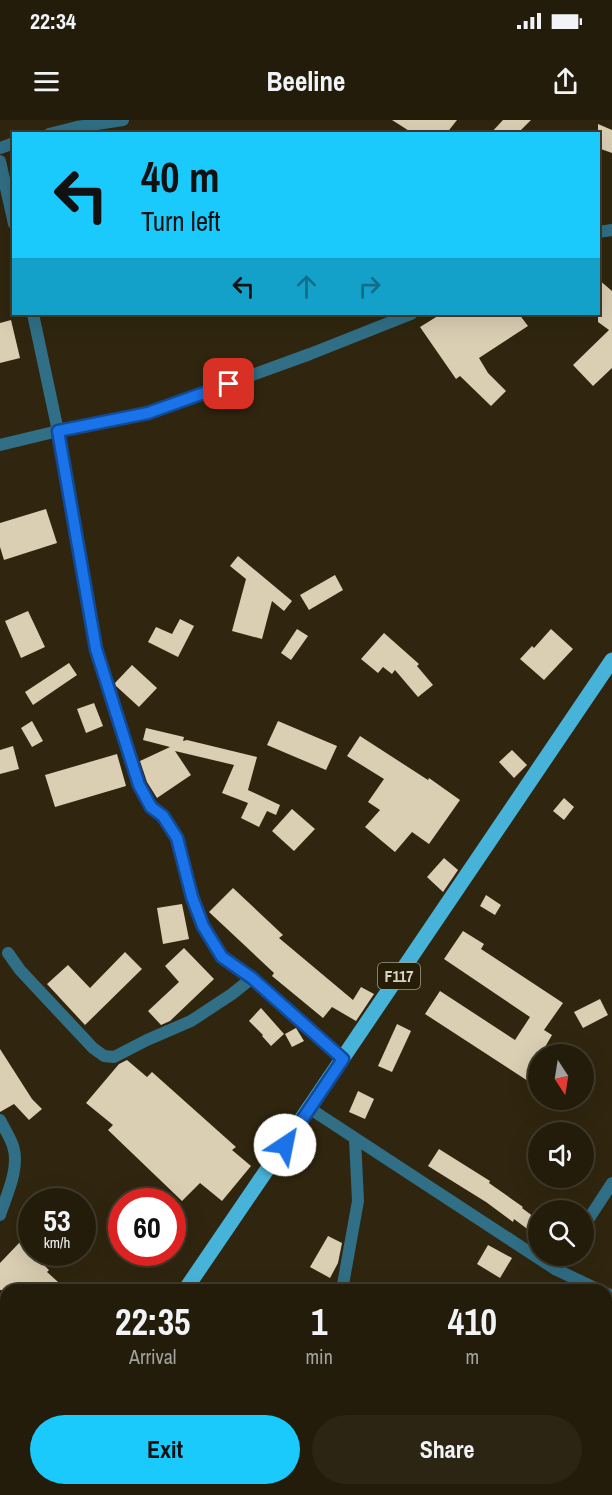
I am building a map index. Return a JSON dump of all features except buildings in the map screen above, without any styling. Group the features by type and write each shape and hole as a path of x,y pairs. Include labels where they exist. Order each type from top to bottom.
{"main road":[{"name":"F117","path":"188,1284 612,660"}],"street":[{"path":"56,132 76,126 123,120"},
{"path":"0,161 12,215"},
{"path":"33,315 58,431 96,649 139,785 151,807 163,816 177,838 192,897 203,926 222,957 252,978 343,1059"},
{"path":"0,445 148,413 310,354 408,315"},
{"path":"8,953 20,970 93,1048 104,1056 114,1056 191,1022 252,978"},
{"path":"309,1108 555,1269 586,1284"},
{"path":"0,1120 13,1146 14,1158 13,1180 0,1215"},
{"path":"343,1284 358,1201 355,1139"},
{"path":"594,1211 612,1183"}],"route":[{"path":"229,384 148,413 58,431 96,649 139,785 151,807 163,816 177,838 192,897 203,926 222,957 252,978 343,1059 285,1145"}]}
